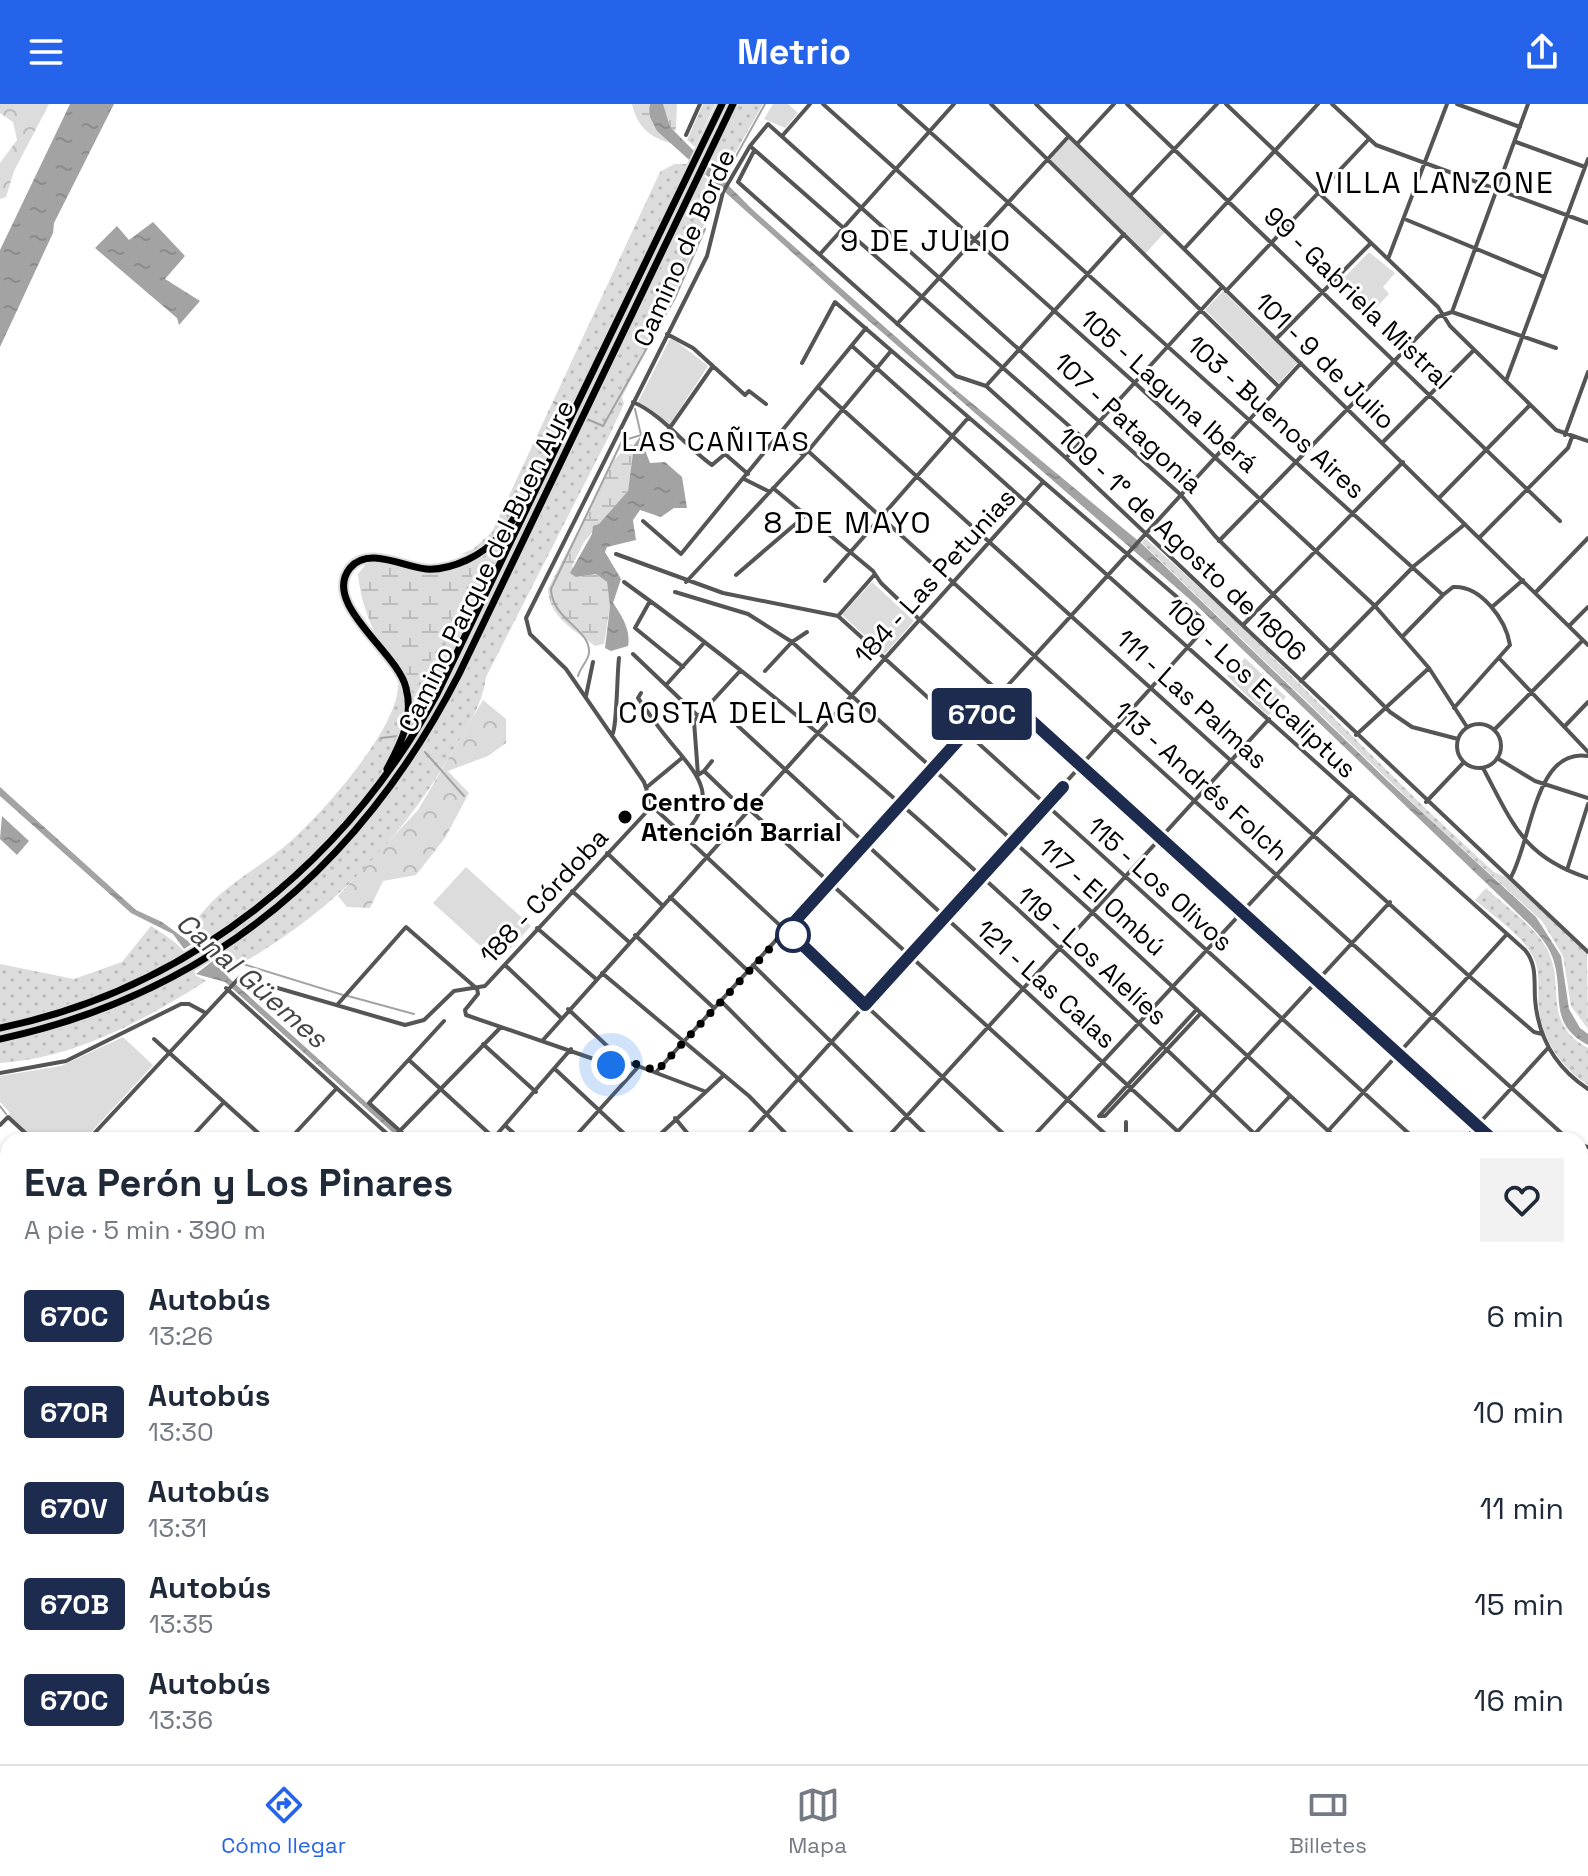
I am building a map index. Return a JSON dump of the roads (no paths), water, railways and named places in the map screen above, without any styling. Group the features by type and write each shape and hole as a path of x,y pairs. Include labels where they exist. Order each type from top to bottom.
{"highway":[{"name":"Camino Parque del Buen Ayre","path":"0,1028 79,1006 208,949 271,912 336,854 374,812 425,737 557,471 695,170 699,151 722,104"},
{"name":"Camino Parque del Buen Ayre","path":"0,1039 61,1023 124,1000 194,962 286,886 352,821 426,715 695,170 706,158 733,104"},
{"path":"352,821 401,742 408,706 405,684 397,667 346,603 343,590 348,570 370,559 427,569 467,560 505,532 542,479"}],"street":[{"path":"686,135 700,104"},
{"path":"783,135 810,104"},
{"name":"105 - Laguna Iberá","path":"823,104 1135,383 1375,606 1429,668 1467,727"},
{"name":"103 - Buenos Aires","path":"899,104 1355,512 1443,595"},
{"path":"821,253 954,104"},
{"path":"991,104 1279,387"},
{"name":"101 - 9 de Julio","path":"1036,104 1588,645"},
{"path":"1077,144 1114,104"},
{"name":"99 - Gabriela Mistral","path":"1127,104 1231,200 1560,521"},
{"path":"1130,196 1217,104"},
{"path":"1226,104 1388,259 1530,405 1565,435 1588,441"},
{"path":"1184,249 1318,104"},
{"path":"1332,104 1368,140 1588,223"},
{"path":"1388,259 1406,220 1447,104"},
{"path":"1457,104 1520,127"},
{"path":"1452,312 1528,104"},
{"name":"107 - Patagonia","path":"772,125 1181,495 1219,541 1385,707 1412,727 1458,739"},
{"name":"Camino de Borde","path":"652,806 647,787 586,696 559,660 530,634 525,622 708,251 723,192 734,179 762,127 772,125"},
{"path":"897,324 1069,136"},
{"path":"1066,458 1202,310 1274,242 1368,140"},
{"path":"1515,141 1585,167"},
{"path":"750,146 967,340 975,341 1084,439"},
{"path":"734,179 754,151"},
{"path":"1506,381 1588,159"},
{"name":"109 - 1° de Agosto de 1806","path":"734,179 956,376 986,386 1066,458 1244,624 1493,866 1511,877 1588,952"},
{"path":"1406,220 1544,277"},
{"path":"986,386 1125,234"},
{"path":"1276,339 1371,243"},
{"path":"750,1132 1205,632 1199,616 1129,552 835,302 802,363"},
{"path":"1219,541 1443,314 1452,312 1556,348"},
{"path":"643,521 681,554 866,328"},
{"path":"667,334 685,342 745,395 749,391 766,404"},
{"name":"109 - Los Eucaliptus","path":"852,346 1190,646 1532,959 1542,1034 1548,1048 1568,1073 1588,1089"},
{"path":"1383,442 1474,350"},
{"path":"686,582 845,408 891,351"},
{"path":"657,1071 1301,363"},
{"path":"669,429 713,366"},
{"path":"1565,435 1588,372"},
{"name":"111 - Las Palmas","path":"819,388 845,408 1469,976 1534,1032 1542,1034"},
{"path":"633,402 649,410 712,465 725,454 746,477 771,490 849,550 921,621 1484,1132"},
{"path":"1440,497 1530,405"},
{"path":"825,581 849,550 968,418"},
{"name":"113 - Andrés Folch","path":"779,436 881,514 1560,1132"},
{"path":"1479,538 1568,448 1572,437"},
{"path":"1244,624 1403,462"},
{"name":"184 - Las Petunias","path":"543,1040 560,1017 921,621 1043,482"},
{"path":"736,575 806,515"},
{"path":"1301,681 1414,566 1465,524"},
{"path":"1535,593 1588,538"},
{"path":"616,554 686,582 743,598 838,616 875,574"},
{"path":"1492,607 1523,580"},
{"name":"119 - Los Alelíes","path":"624,582 818,734 1059,950 1253,1132"},
{"path":"1403,637 1453,587 1465,587 1492,607 1510,642 1500,659 1454,708"},
{"name":"117 - El Ombú","path":"675,592 748,614 792,642 933,767 1328,1131"},
{"path":"650,601 635,628 683,667"},
{"path":"1569,626 1588,607"},
{"name":"115 - Los Olivos","path":"838,616 1407,1132"},
{"path":"765,671 792,642 807,632"},
{"path":"1494,730 1583,640"},
{"path":"666,685 704,643"},
{"path":"633,654 698,716"},
{"path":"612,735 617,727 614,703 619,658"},
{"path":"1500,659 1588,754"},
{"path":"586,696 593,662"},
{"path":"1356,735 1429,668"},
{"path":"684,834 699,817 704,801 694,730 698,716 740,671"},
{"path":"641,693 638,698 698,775"},
{"path":"1564,726 1588,702"},
{"path":"892,1132 1269,719"},
{"path":"1483,768 1497,758 1500,741 1494,730 1484,725 1467,727 1458,739 1457,751 1463,762 1483,768 1526,844 1566,871 1588,878"},
{"name":"121 - Las Calas","path":"738,726 1178,1132"},
{"path":"1511,877 1526,844 1543,784 1552,767 1562,758 1588,754"},
{"path":"647,787 683,757"},
{"path":"1497,758 1543,784 1588,801 1566,871"},
{"path":"698,775 712,761"},
{"path":"1426,802 1463,762"},
{"path":"704,771 731,797"},
{"path":"1037,1132 1351,795"},
{"path":"652,806 1001,1132"},
{"name":"188 - Córdoba","path":"501,1027 466,1015 466,1008 478,994 477,988 485,986 652,806"},
{"path":"750,810 1103,1132"},
{"path":"607,853 662,905"},
{"path":"572,891 629,942"},
{"path":"670,897 748,971"},
{"path":"1178,1132 1390,902"},
{"path":"337,1006 406,927 477,988"},
{"path":"537,928 596,979"},
{"path":"1328,1131 1507,934"},
{"path":"635,935 714,1008"},
{"path":"505,965 560,1017"},
{"path":"753,965 923,1132"},
{"path":"602,973 724,1075 784,1132"},
{"path":"95,1132 233,980 246,977 410,1025 424,1020 449,994 477,988"},
{"path":"227,987 337,1088 390,1132"},
{"path":"721,1001 851,1132"},
{"path":"0,1073 66,1061 181,1004 189,1004 204,1012"},
{"path":"568,1009 619,1058 704,1091"},
{"path":"1199,1011 1162,1045 1129,1085 1105,1116 1099,1116 1129,1085 1167,1050 1199,1011"},
{"path":"392,1132 369,1103 444,1021"},
{"path":"399,1132 501,1027 571,1049 612,1066 619,1058"},
{"path":"154,1039 257,1132"},
{"path":"483,1044 536,1092"},
{"path":"1471,1132 1548,1048"},
{"path":"500,1132 571,1049"},
{"path":"409,1060 486,1132"},
{"path":"579,1132 639,1066"},
{"path":"556,1070 622,1132"},
{"path":"662,1132 724,1075"},
{"path":"296,1132 337,1088"},
{"path":"1257,1132 1290,1096"},
{"path":"196,1132 224,1102"},
{"path":"0,1125 8,1117 24,1132"},
{"path":"675,1118 686,1132"},
{"path":"1126,1122 1126,1132"},
{"path":"506,1126 512,1132"}],"water":[{"path":"70,104 114,104 54,223 53,233 0,347 0,250"},
{"path":"650,104 663,104 670,127 753,210 950,385 1142,544 1389,782 1536,917 1561,956 1569,1009 1580,1028 1588,1034 1588,1045 1575,1037 1562,1018 1552,957 1530,925 1194,603 854,308 657,131 650,117"},
{"path":"153,222 185,256 165,279 200,301 179,325 177,318 95,248 117,226 129,240"},
{"path":"640,437 650,463 665,462 682,477 687,508 674,508 661,517 640,510 633,520 636,540 607,547 605,552 621,579 613,603 625,623 629,640 628,646 611,651 605,648 610,607 607,582 596,574 576,577 570,573 592,534 593,526 599,524 628,491 634,445"},
{"name":"Canal Güemes","path":"0,787 136,910 162,922 192,944 184,949 173,934 131,913 0,796"},
{"path":"2,816 29,841 17,855 0,839"},
{"name":"Canal Güemes","path":"214,960 229,978 399,1132 392,1132 225,982 196,974"}],"waterway":[{"path":"735,158 765,104"},
{"path":"587,419 603,426 675,298 705,229"},
{"path":"554,402 568,410"},
{"path":"578,676 589,653 588,645 558,609 551,589 622,441 641,435 635,409"},
{"path":"381,738 398,736"},
{"path":"425,752 464,796"},
{"path":"221,968 230,960 343,995"},
{"path":"348,996 414,1014"},
{"path":"0,1106 6,1114"}],"place":[{"name":"Centro de Atención Barrial","path":"625,817"}],"district":[{"name":"VILLA LANZONE","path":"1435,182"},
{"name":"9 DE JULIO","path":"926,240"},
{"name":"LAS CAÑITAS","path":"716,441"},
{"name":"8 DE MAYO","path":"848,522"},
{"name":"COSTA DEL LAGO","path":"749,712"}]}
